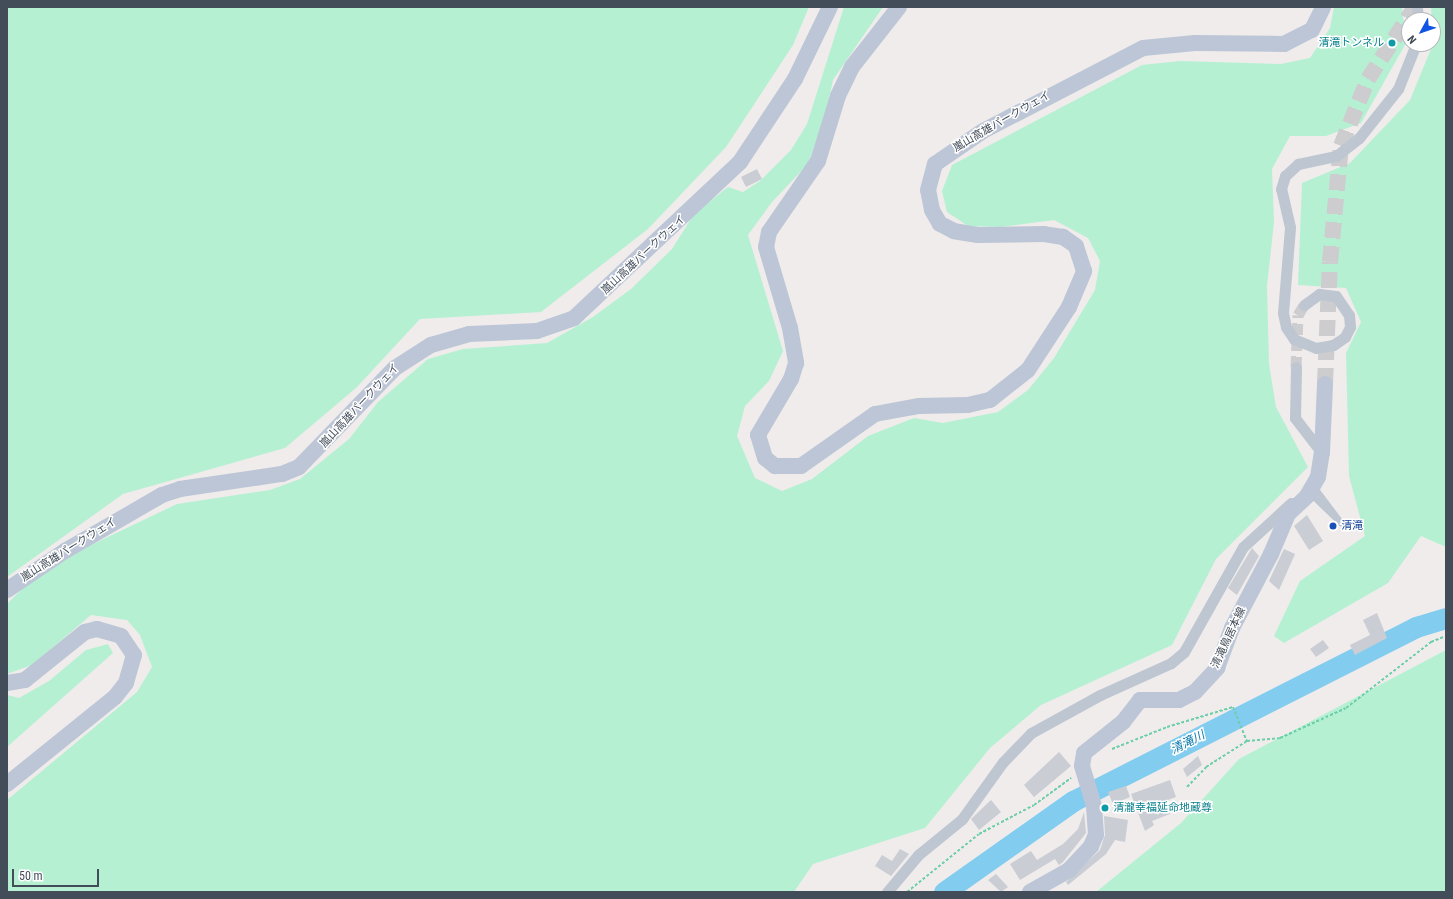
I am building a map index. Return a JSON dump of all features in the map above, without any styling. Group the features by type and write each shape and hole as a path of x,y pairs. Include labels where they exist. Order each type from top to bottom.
{"street":[{"name":"嵐山高雄パークウェイ","path":"7,590 58,555 162,495 180,489 282,474 299,467 395,368 431,344 469,334 537,331 574,318 740,162 795,79 830,7"},
{"name":"嵐山高雄パークウェイ","path":"899,7 852,67 838,96 818,161 769,232 766,247 790,328 796,363 790,379 758,435 764,458 776,466 801,466 875,414 919,406 968,405 990,400 1028,370 1070,306 1084,271 1076,246 1063,237 1044,234 978,235 954,231 940,224 932,210 928,190 935,164 983,131 1143,48 1195,43 1284,44 1312,30 1323,7"},
{"path":"1304,305 1319,294 1336,296 1349,315 1350,327 1345,337 1333,346 1316,348 1294,339 1286,327 1283,313 1290,227 1281,189 1285,176 1298,164 1336,156 1358,138 1398,89 1413,52"},
{"path":"1296,367 1296,418 1322,453"},
{"path":"887,892 918,855 962,819 1003,762 1031,732 1180,656 1243,548 1291,503 1310,492 1322,453 1325,384"},
{"name":"清滝鳥居本線","path":"1030,892 1069,870 1091,846 1096,835 1094,806 1082,766 1084,753 1123,722 1140,700 1179,700 1207,682 1288,514 1310,492"},
{"path":"7,683 25,680 85,632 97,629 121,636 134,656 126,683 115,697 7,784"}],"lane":[{"path":"1310,492 1341,523 1310,492"}],"path":[{"path":"1187,787 1206,767 1247,741 1280,738 1346,708 1430,642 1446,636"},
{"path":"1109,750 1167,727 1233,707 1247,741"},
{"path":"907,892 979,834 1057,789"}],"green space":[{"path":"7,7 809,7 793,45 726,147 648,229 541,312 420,319 356,388 285,448 123,494 7,577"},
{"path":"844,7 883,7 833,80 826,113 808,164 772,202 748,235 783,351 769,381 745,406 737,436 755,478 782,491 812,479 868,436 914,418 943,423 998,412 1028,390 1054,358 1095,290 1100,261 1088,238 1054,220 1000,227 968,226 947,212 942,191 952,165 1142,65 1180,61 1281,64 1310,58 1330,28 1334,7 1402,7 1401,52 1361,123 1326,136 1290,136 1272,169 1274,222 1267,286 1269,364 1276,407 1308,467 1216,559 1172,645 1041,705 990,748 925,828 813,864 794,892 7,892 7,800 137,692 152,667 140,635 127,620 91,615 32,665 7,674 7,604 29,582 89,546 177,504 270,490 300,479 349,439 378,402 428,359 463,349 547,343 593,317 631,289 672,249 694,214 728,187 743,192 760,181 791,150 807,124"},
{"path":"1431,7 1446,7 1446,547 1421,536 1388,583 1284,643 1274,636 1300,581 1365,536 1349,476 1346,353 1361,322 1346,288 1298,285 1302,183 1350,163 1410,100 1430,52 1441,52 1441,12 1431,12"},
{"path":"108,644 113,653 7,747 7,695 19,698 49,681 86,650"},
{"path":"1446,650 1446,892 1096,892 1181,823 1239,759"}],"building":[{"path":"757,169 762,179 746,187 741,177"},
{"path":"1307,515 1323,541 1309,550 1294,526"},
{"path":"1252,548 1259,556 1237,595 1228,588"},
{"path":"1284,549 1295,554 1279,590 1269,581"},
{"path":"1377,613 1387,638 1355,655 1350,645 1370,635 1363,620"},
{"path":"1323,640 1329,648 1316,657 1310,649"},
{"path":"1059,752 1071,766 1034,797 1024,785"},
{"path":"1198,756 1202,765 1187,777 1183,769"},
{"path":"1170,780 1176,797 1165,801 1170,814 1152,821 1154,825 1145,831 1131,794"},
{"path":"1126,786 1130,797 1113,804 1108,792"},
{"path":"991,800 1001,812 979,830 971,819"},
{"path":"1084,812 1086,833 1063,862 1059,865 1055,859 1020,880 1010,864 1031,851 1037,860 1063,844 1078,829"},
{"path":"1104,816 1128,820 1125,842 1115,840 1106,854 1068,885 1066,882 1100,850 1105,835"},
{"path":"900,849 909,854 891,876 875,866 882,855 892,861"},
{"path":"996,874 1008,887 1001,892 988,880"}],"waterway":[{"name":"清滝川","path":"944,892 1073,801 1416,627 1446,618"}],"tunnel":[{"path":"1325,384 1330,262 1341,146 1368,79 1415,7"},
{"path":"1296,367 1298,315 1304,305"}],"place":[{"name":"清滝トンネル","path":"1392,43"},
{"name":"清滝","path":"1333,526"},
{"name":"清瀧幸福延命地蔵尊","path":"1105,808"}]}
